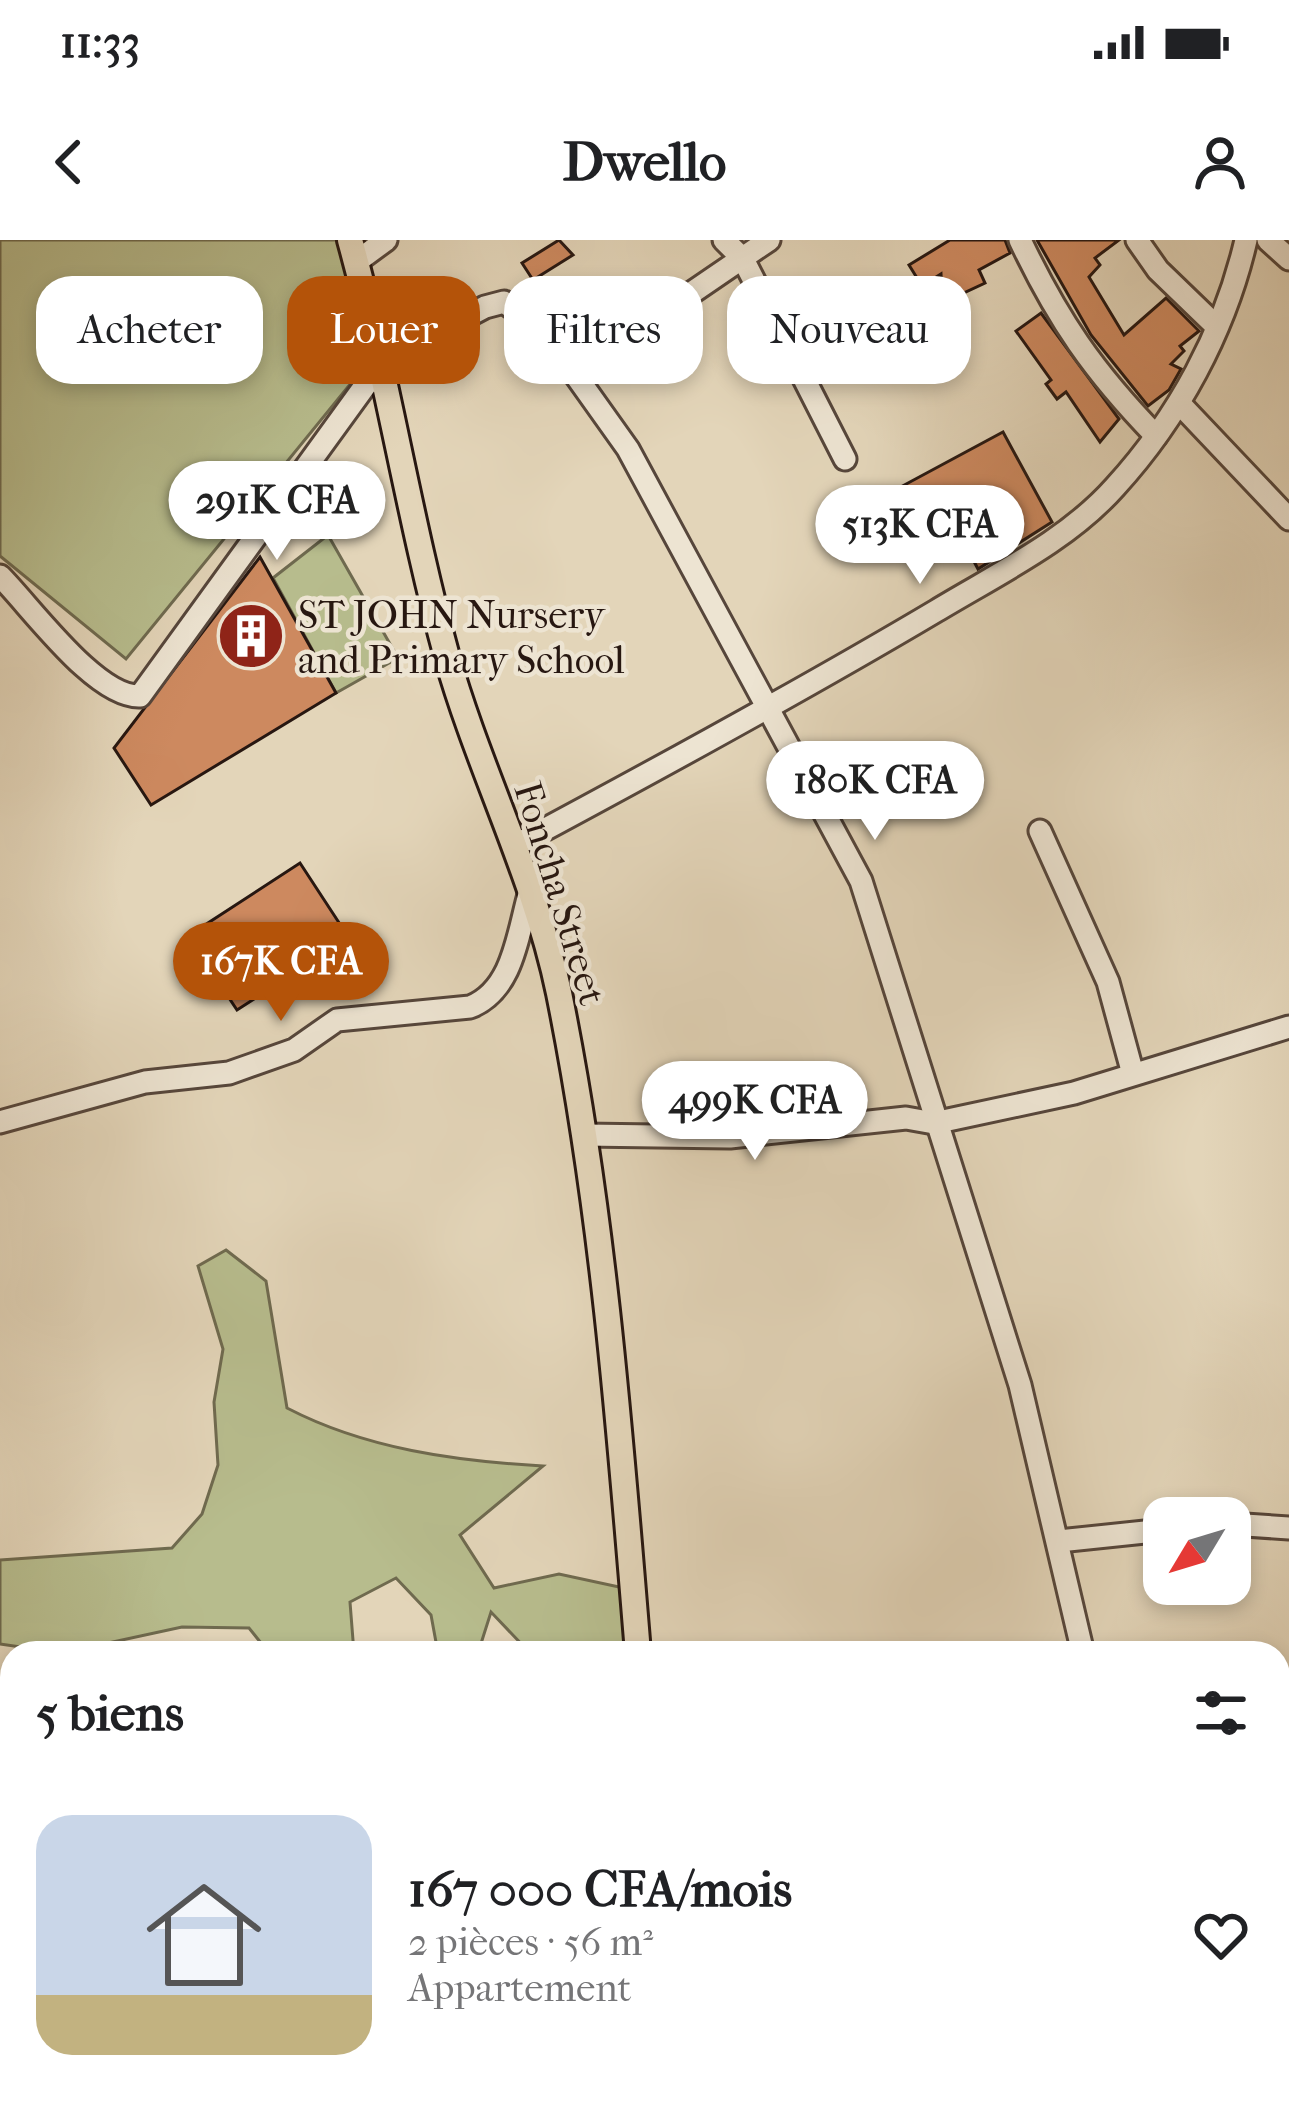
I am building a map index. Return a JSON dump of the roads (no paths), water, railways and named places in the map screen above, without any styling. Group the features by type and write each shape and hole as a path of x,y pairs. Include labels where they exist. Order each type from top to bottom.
{"main road":[{"name":"Foncha Street","path":"388,384 447,656 530,891 558,989 584,1135 618,1403 637,1641"}],"street":[{"path":"353,251 386,240"},
{"path":"724,240 743,259 845,459"},
{"path":"703,286 769,240"},
{"path":"1020,240 1029,268 1083,357 1156,436"},
{"path":"1137,240 1158,270 1216,326"},
{"path":"514,846 764,706 814,683 1042,548 1114,488 1179,403 1216,326 1246,240"},
{"path":"1268,240 1289,259"},
{"path":"0,576 78,663 128,697 140,696 366,384"},
{"path":"586,384 628,449 764,706 800,760 861,881 1019,1385 1081,1641"},
{"path":"1179,403 1289,519"},
{"path":"1040,831 1108,982 1133,1074"},
{"path":"0,1122 145,1082 229,1073 294,1050 338,1020 470,1007 487,1000 506,973 530,891"},
{"path":"584,1135 730,1137 907,1118 934,1123 1133,1074 1289,1027"},
{"path":"1251,1525 1289,1528"},
{"path":"1059,1540 1143,1532"}],"place":[{"name":"ST JOHN Nursery and Primary School","path":"251,636"}]}
